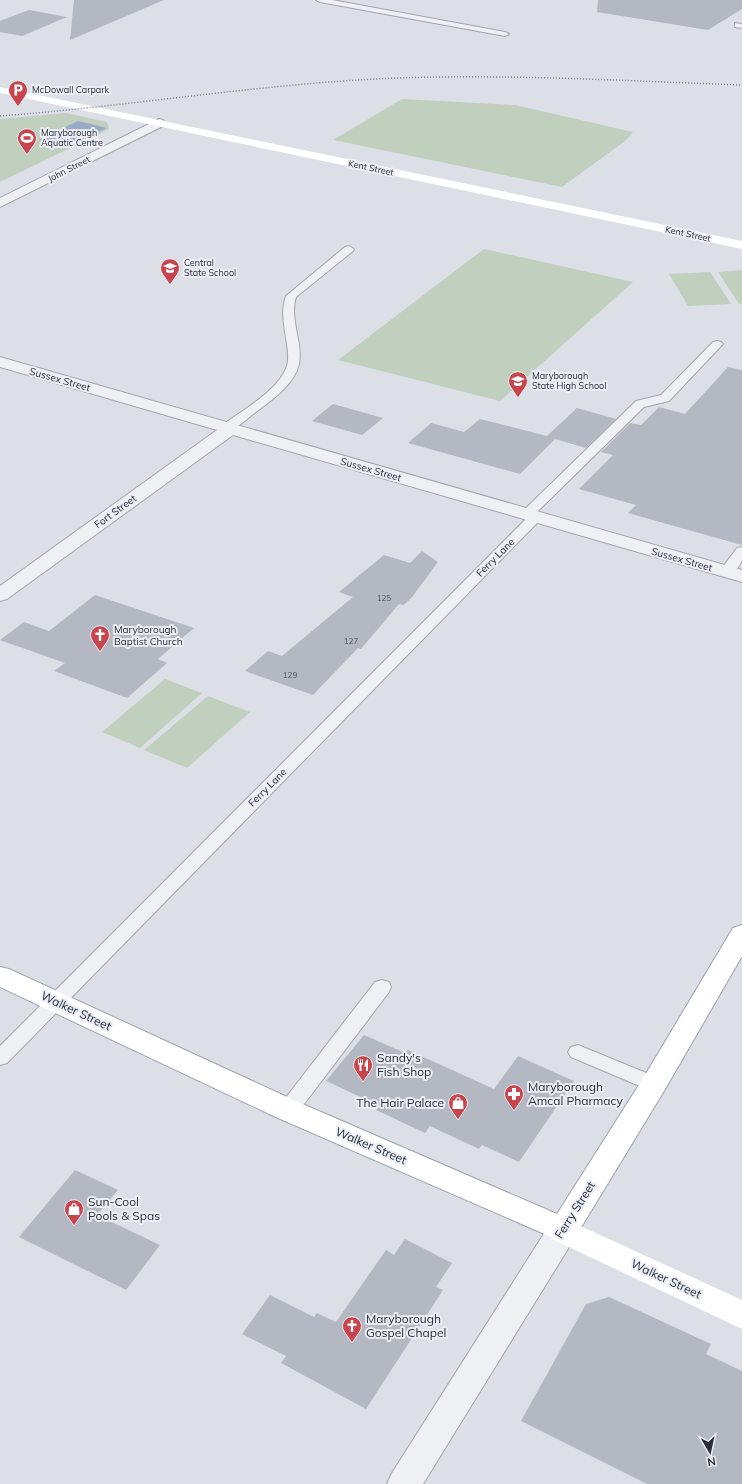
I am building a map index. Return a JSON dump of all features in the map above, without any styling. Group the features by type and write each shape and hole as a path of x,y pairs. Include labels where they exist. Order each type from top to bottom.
{"main road":[{"name":"Kent Street","path":"0,90 742,245"},
{"name":"Ferry Street","path":"563,1230 654,1084 742,934"},
{"name":"Walker Street","path":"0,976 288,1110 563,1230 742,1316"}],"street":[{"name":"John Street","path":"0,203 158,123"},
{"name":"Sussex Street","path":"0,362 735,574"},
{"name":"Fort Street","path":"0,595 230,428"},
{"name":"Ferry Street","path":"404,1484 563,1230"}],"lane":[{"path":"320,0 504,34"},
{"path":"230,428 269,396 283,382 291,371 294,353 288,307 291,296 349,249"},
{"name":"Ferry Lane","path":"0,1058 640,404 665,398 717,344"},
{"path":"735,574 742,551"},
{"path":"288,1110 382,987"},
{"path":"578,1052 654,1084"}],"green space":[{"path":"402,99 515,105 633,132 625,141 562,187 333,140"},
{"name":"Maryborough Aquatic Centre","path":"66,113 107,122 109,129 0,182 0,119"},
{"path":"484,249 633,282 500,401 338,360"},
{"path":"742,270 742,304 739,304 718,272"},
{"path":"710,272 731,304 688,306 669,274"},
{"path":"165,679 202,693 140,748 102,732"},
{"path":"208,696 250,712 187,768 144,750"}],"water":[{"path":"78,121 107,128 68,146 39,140"}],"building":[{"path":"74,0 164,0 70,40"},
{"path":"598,0 742,0 742,9 708,30 597,12"},
{"path":"29,10 67,17 22,36 0,32 0,21"},
{"path":"728,367 742,370 742,545 628,513 636,505 579,489 613,455 601,452 630,423 641,425 659,407 685,414"},
{"path":"333,404 383,418 362,435 312,421"},
{"path":"577,408 616,419 586,448 555,439 520,474 408,443 431,423 464,432 480,419 547,436"},
{"path":"422,551 438,562 412,597 404,605 399,604 361,649 358,648 313,695 245,671 268,651 282,656 353,597 339,592 384,555 410,563"},
{"name":"Maryborough Baptist Church","path":"95,595 194,628 158,659 167,663 127,698 54,671 65,663 0,640 24,622 49,631"},
{"path":"364,1035 405,1053 408,1050 494,1089 518,1056 574,1081 519,1162 482,1145 479,1149 430,1126 425,1133 376,1110 380,1106 326,1081"},
{"name":"Sun-Cool Pools & Spas","path":"75,1170 118,1190 97,1215 160,1245 126,1290 19,1237"},
{"name":"Maryborough Gospel Chapel","path":"405,1239 452,1263 436,1287 443,1290 366,1409 281,1363 286,1356 242,1334 270,1295 314,1317 317,1313 336,1322 386,1250 394,1255"},
{"path":"609,1297 711,1344 706,1354 742,1371 742,1484 647,1484 521,1421 586,1304"}],"railway":[{"path":"0,116 100,107 298,85 398,78 527,77 742,85"}],"place":[{"name":"McDowall Carpark","path":"18,107"},
{"name":"Maryborough Aquatic Centre","path":"27,155"},
{"name":"Central State School","path":"170,285"},
{"name":"Maryborough State High School","path":"518,398"},
{"name":"Maryborough Baptist Church","path":"100,652"},
{"name":"Sandy's Fish Shop","path":"363,1082"},
{"name":"Maryborough Amcal Pharmacy","path":"514,1111"},
{"name":"The Hair Palace","path":"458,1120"},
{"name":"Sun-Cool Pools & Spas","path":"74,1226"},
{"name":"Maryborough Gospel Chapel","path":"352,1343"}]}
